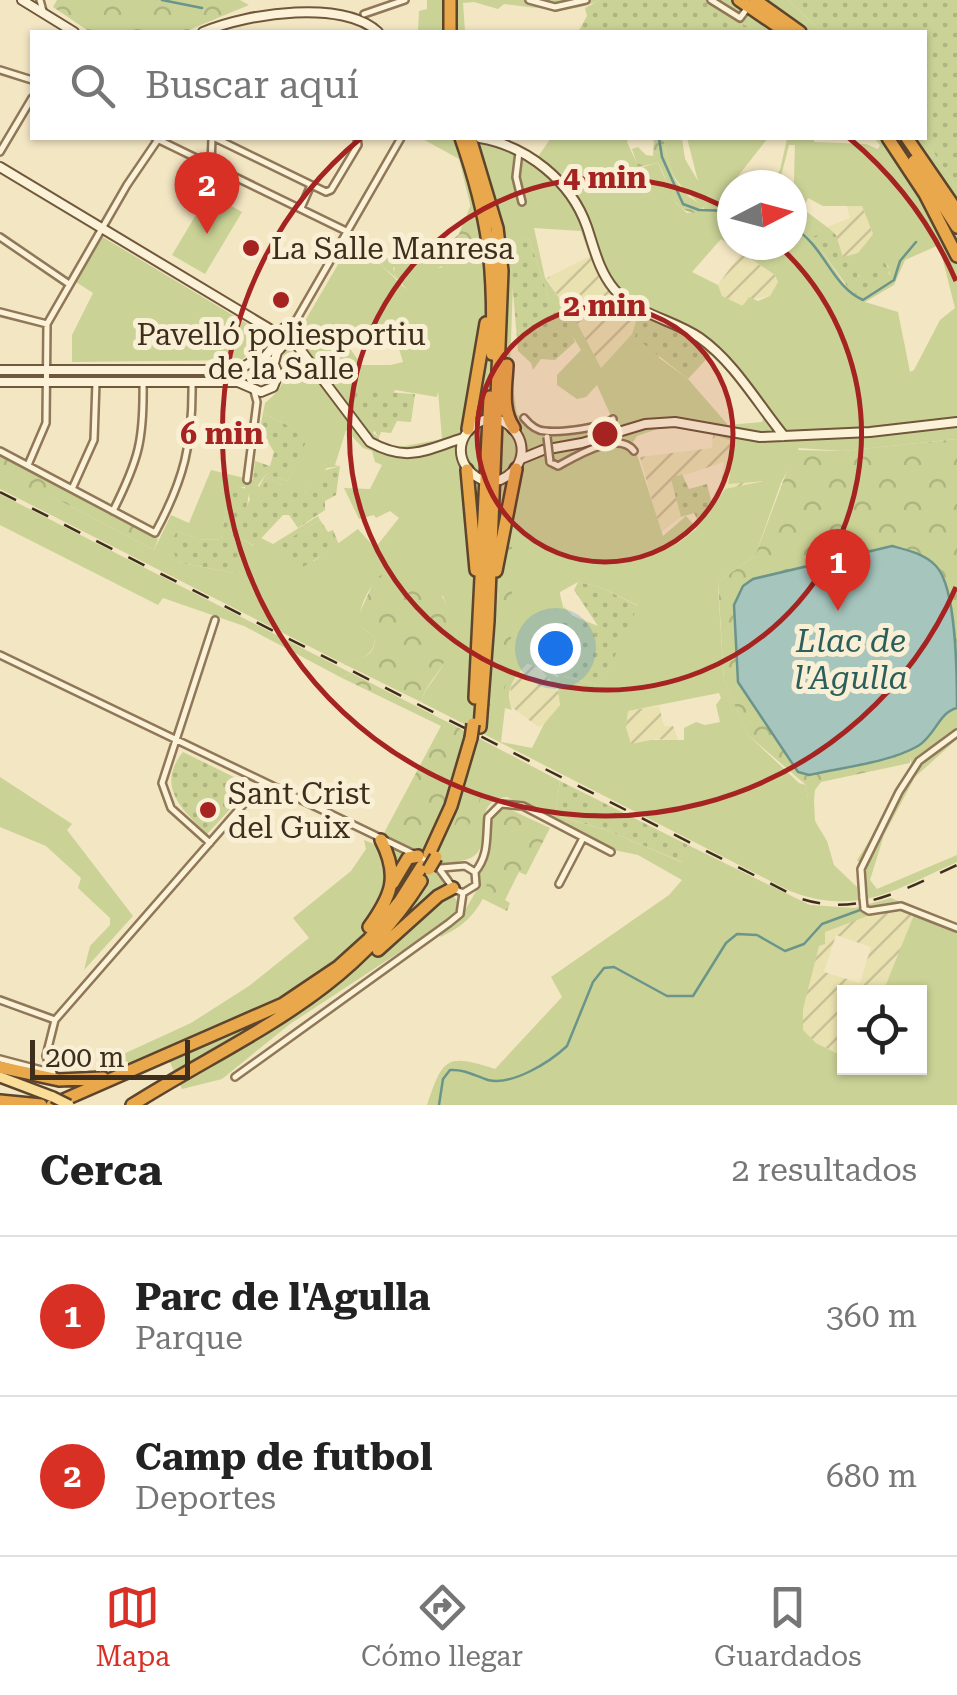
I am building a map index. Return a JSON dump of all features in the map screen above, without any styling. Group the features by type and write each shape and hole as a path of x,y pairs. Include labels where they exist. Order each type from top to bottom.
{"highway":[{"path":"442,0 446,30"},
{"path":"446,30 450,0"},
{"path":"747,3 783,30"},
{"path":"747,3 796,30"},
{"path":"462,140 483,205 498,272 508,328 505,404 507,418 514,428"},
{"path":"315,997 377,942 429,862 458,808 474,740 488,605 498,272 497,228 471,140"},
{"path":"889,140 926,194 957,256"},
{"path":"897,140 957,227"},
{"path":"908,140 957,203"},
{"path":"937,178 957,211"},
{"path":"465,433 498,272"},
{"path":"476,726 498,272"},
{"path":"488,605 518,464"},
{"path":"467,470 478,627"},
{"path":"381,840 388,853 393,883"},
{"path":"338,967 381,910 408,858 429,862"},
{"path":"0,1101 46,1103 283,1004 338,967 369,939 429,862"},
{"path":"132,1105 339,984 443,892 455,887"},
{"path":"156,1105 165,1090 210,1058"},
{"path":"0,1067 69,1081 126,1072"}],"main road":[{"path":"0,1077 46,1103 68,1105"}],"street":[{"path":"22,0 69,30"},
{"path":"40,0 43,11"},
{"path":"364,14 405,0"},
{"path":"529,0 556,7 586,0"},
{"path":"711,0 740,18 747,3"},
{"path":"210,30 269,7 340,4 364,14 376,30"},
{"path":"0,70 30,79"},
{"path":"0,152 30,101"},
{"path":"28,465 46,423 47,324 157,140"},
{"path":"162,140 346,231"},
{"path":"211,164 213,140"},
{"path":"217,140 326,192 331,190 357,140"},
{"path":"274,364 277,352 397,140"},
{"path":"487,140 520,152 566,189 580,210 596,256 614,290 637,307 688,330 716,351 784,436"},
{"path":"520,152 516,177 522,202"},
{"path":"0,167 299,348 370,442 387,451 406,455 442,444 484,420"},
{"path":"300,208 311,185"},
{"path":"0,237 69,284"},
{"path":"0,312 47,324"},
{"path":"264,358 285,338"},
{"path":"0,370 238,370 256,358 264,358 278,370 277,382 257,402 247,480"},
{"path":"246,365 244,376 257,402"},
{"path":"0,382 192,382 265,391"},
{"path":"72,488 94,440 96,382"},
{"path":"113,511 141,446 144,382"},
{"path":"0,451 155,533 188,458 192,382"},
{"path":"524,418 547,434 596,428 613,419"},
{"path":"502,421 514,428 521,441 532,449 543,450 645,424 675,422 746,436 784,436 957,422"},
{"path":"465,433 460,454 467,470 482,480"},
{"path":"547,434 550,462 558,466 574,456 622,442 634,451"},
{"path":"518,464 521,441"},
{"path":"442,444 460,454"},
{"path":"500,480 543,450"},
{"path":"210,844 171,808 164,792 164,772 178,740 215,620"},
{"path":"0,656 429,862 464,866 475,872"},
{"path":"957,732 919,762 898,792 862,869 864,908 868,911 902,906 957,928"},
{"path":"35,1067 46,1056 55,1020 262,783"},
{"path":"429,862 455,887 475,887 475,872 488,843 488,817 501,804 523,806 612,852"},
{"path":"559,884 583,838"},
{"path":"235,1077 450,924 460,914 456,868"},
{"path":"0,1000 55,1020"},
{"path":"46,1056 52,1073"},
{"path":"0,1059 35,1067 69,1081"}],"shaded area":[{"path":"847,206 862,206 873,234 858,253 843,258 836,235 827,227 850,218"},
{"path":"590,256 604,284 617,299 639,312 632,334 601,368 547,278"},
{"path":"736,260 752,260 775,275 778,282 770,296 753,299 743,306 722,296 718,285"},
{"path":"713,435 736,442 728,483 765,483 725,489 721,484 724,462 672,479 681,517 661,532 640,457 712,448"},
{"path":"526,663 551,680 561,696 559,706 542,726 509,705 511,684"},
{"path":"659,706 664,726 673,726 679,741 657,739 631,745 626,725 628,711"},
{"path":"883,910 915,915 886,985 837,985 836,1053 816,1043 803,1030 802,1009 825,932","holes":["836,935 871,947 860,983 824,972"]}],"green space":[{"path":"57,0 240,0 249,5 189,30 87,30 53,7"},
{"path":"427,0 600,0 565,9 504,4 498,9 463,3 465,30 418,30 419,11 427,9"},
{"path":"600,0 707,0 736,21 733,27 743,24 754,30 579,30 587,16 585,8"},
{"path":"707,0 788,0 820,30 754,30 743,24 736,28 732,26 735,23"},
{"path":"788,0 957,0 957,188 925,140 927,30 820,30"},
{"path":"425,140 502,140 537,158 550,140 628,140 639,168 658,163 676,203 687,213 704,208 676,179 664,140 682,140 685,159 698,181 688,140 766,140 743,170 717,170 717,244 692,272 718,285 722,296 743,306 749,297 758,301 770,296 778,282 775,275 752,260 807,260 807,212 831,230 813,238 845,285 890,274 888,265 869,277 855,273 851,255 858,253 873,234 862,206 823,206 807,200 807,170 794,170 795,145 789,145 780,170 787,140 866,144 878,149 876,140 925,140 957,188 957,439 842,451 799,448 781,483 755,556 718,582 718,588 724,680 748,735 799,783 806,785 808,799 814,801 815,821 827,841 834,865 857,887 857,860 912,765 910,757 957,728 957,739 915,777 884,835 870,880 877,889 957,855 957,862 895,890 856,900 814,898 790,891 421,702 449,645 443,596 409,592 384,573 369,590 360,613 360,626 375,637 372,650 344,664 0,489 0,464 29,489 53,497 154,550 171,515 189,523 211,470 253,480 259,487 266,474 288,481 305,442 289,426 263,413 265,403 283,381 285,350 299,353 306,347 299,331 353,239 387,258 381,265 407,290 394,273 395,265 414,261 441,268 477,233 459,159","holes":["534,228 581,231 602,278 617,296 639,312 632,334 601,368 578,325 545,278","529,238 548,296 581,350 557,375 557,385 577,399 586,397 597,385 611,416 600,423 538,428 517,414 510,368 513,282 509,244","939,245 955,308 940,320 910,372 898,312 865,302 894,285 905,260","364,329 377,342 397,342 403,362 362,365 345,342","712,353 764,417 762,422 728,425 688,379 658,357","395,390 437,397 438,391 442,439 400,447 379,441 373,433","666,426 699,430 735,442 728,484 765,481 725,489 696,529 673,547 696,527 686,516 663,536 633,442 637,436","346,430 363,448 372,451 375,462 382,465 370,489 344,488 359,519 374,515 376,518 390,511 399,518 375,548 358,529 314,561 287,560 277,547 320,520 318,516 273,544 261,538 253,546 241,538 268,477 294,493 304,493 327,468 340,466 335,465","245,487 250,499 235,532 239,574 177,562 177,531 198,539 221,540 229,491","503,547 512,547 508,672 494,645","578,582 600,587 637,605 601,686 560,678 539,668 558,688 560,705 544,724 532,748 501,742 505,708 512,710 510,688 556,630 563,611 560,592","719,693 721,698 716,705 720,722 696,722 684,728 684,740 631,744 626,727 628,711"]},
{"path":"654,140 664,140 674,177 686,193 703,205 702,214 677,204 658,163 638,167 632,149 638,147 653,156"},
{"path":"209,193 242,212 205,274 172,255"},
{"path":"472,202 475,240 445,266 408,263 393,268 410,290 381,265 387,258 394,262 435,256 459,234"},
{"path":"831,230 843,257 851,255 858,276 874,274 883,261 890,270 887,278 865,295 852,293 812,237"},
{"path":"101,236 271,338 264,350 249,353 242,360 72,362 72,335 93,293 76,282"},
{"path":"529,238 548,296 575,342 555,360 541,359 533,370 518,351 509,243"},
{"path":"641,316 684,333 712,353 688,379 635,337"},
{"path":"354,390 415,394 411,422 397,421 391,433 381,432 379,437 355,405"},
{"path":"263,413 289,426 306,442 288,481 266,474 256,488 255,461 270,466 274,452 268,442 258,441"},
{"path":"957,439 957,728 910,757 910,763 821,782 814,801 808,800 806,785 748,735 724,680 718,582 755,556 795,450 842,451"},
{"path":"0,455 158,539 154,550 53,497 32,496 0,464"},
{"path":"340,466 336,495 325,501 325,510 298,528 289,515 283,515 254,546 241,538 240,530 268,477 293,492 304,493 323,471"},
{"path":"682,474 689,489 707,484 713,508 700,525 694,513 681,517 671,479"},
{"path":"247,489 248,502 235,542 251,551 239,574 177,562 171,542 177,531 198,539 221,540 229,490"},
{"path":"0,494 351,673 342,678 244,626 163,598 158,605 0,525"},
{"path":"320,520 328,532 333,530 339,545 295,572 276,547"},
{"path":"509,546 512,621 507,678 504,690 488,707 503,547"},
{"path":"384,573 409,592 421,584 436,587 449,612 449,650 421,702 344,664 372,650 375,637 357,619 375,579"},
{"path":"578,582 600,587 638,606 601,686 564,676 559,679 558,675 526,663 551,641 564,607 573,616 598,626 574,590"},
{"path":"351,673 467,732 450,796 425,852 385,831 441,726 342,678"},
{"path":"467,732 560,781 556,807 561,817 609,831 681,862 688,845 810,905 854,908 891,898 957,926 957,1105 427,1105 437,1077 449,1063 466,1061 495,1069 562,997 551,977 669,895 682,880 638,855 614,850 507,797 488,806 480,850 449,864 443,882 460,905 450,919 290,1024 222,1079 182,1089 165,1051 98,1076 72,1078 61,1074 107,1066 119,1056 191,1023 249,986 309,938 293,918 351,871 366,849 364,840 379,846 385,831 424,851"},
{"path":"183,752 248,784 247,791 207,834 181,807 172,787 175,765"},
{"path":"478,760 483,772 481,797 450,856 443,856"},
{"path":"0,777 72,824 67,830 133,916 84,970 90,946 110,925 110,918 78,888 81,878 46,846 0,827"},
{"path":"560,781 688,845 682,862 609,831 559,816 556,807"},
{"path":"505,807 500,851 485,895 468,919 441,937 460,919 479,886 480,871 491,843 492,816"},
{"path":"505,807 550,828 526,875 519,872 505,900 510,903 507,911 481,898 497,860"}],"water":[{"name":"Llac de l'Agulla","path":"892,546 927,558 943,577 952,612 957,708 946,714 924,742 906,752 809,775 798,772 738,682 734,605 743,586 753,579"}],"waterway":[{"path":"162,0 202,8"},
{"path":"659,140 662,157 683,204 717,211"},
{"path":"807,238 843,285 863,300 894,280 900,261 916,242"},
{"path":"439,1105 443,1079 450,1070 498,1081 530,1071 560,1052 567,1046 593,982 604,968 614,967 667,996 693,996 726,943 737,934 757,935 785,951 804,944 822,924 860,910 861,905"}],"railway":[{"path":"0,492 799,898 841,905 861,903 957,865"}],"place":[{"name":"Camp de futbol","path":"207,234"},
{"name":"La Salle Manresa","path":"251,248"},
{"name":"Pavelló poliesportiu de la Salle","path":"281,300"},
{"name":"Parc de l'Agulla","path":"838,611"},
{"name":"Sant Crist del Guix","path":"208,810"}]}
